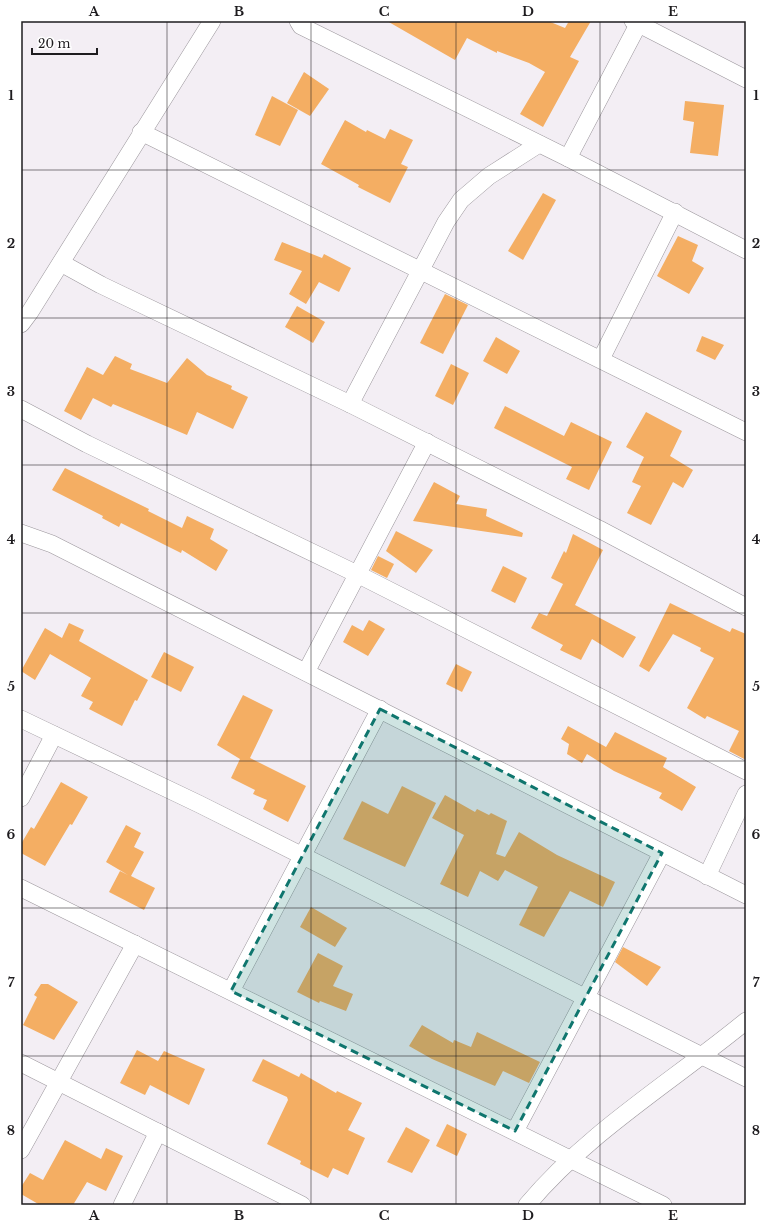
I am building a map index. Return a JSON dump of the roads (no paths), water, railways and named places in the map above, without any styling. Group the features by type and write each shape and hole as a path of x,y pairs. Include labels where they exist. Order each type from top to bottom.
{"street":[{"path":"21,324 61,263 141,132 212,21"},
{"path":"298,21 301,26 568,158 746,250"},
{"path":"568,158 637,22 746,79"},
{"path":"141,132 746,432"},
{"path":"350,404 446,222 461,200 489,176 539,144"},
{"path":"601,359 675,212"},
{"path":"61,263 100,285 427,442 746,607"},
{"path":"21,409 87,444 357,574 746,772"},
{"path":"306,672 427,442"},
{"path":"21,533 52,544 380,708 746,895"},
{"path":"231,991 380,708"},
{"path":"21,719 199,804 746,1078"},
{"path":"21,798 54,735"},
{"path":"707,876 746,794"},
{"path":"515,1131 662,853"},
{"path":"21,888 663,1205"},
{"path":"21,1150 135,944"},
{"path":"527,1205 571,1159 615,1122 703,1056 746,1021"},
{"path":"21,1063 302,1205"},
{"path":"122,1205 158,1132"}]}
